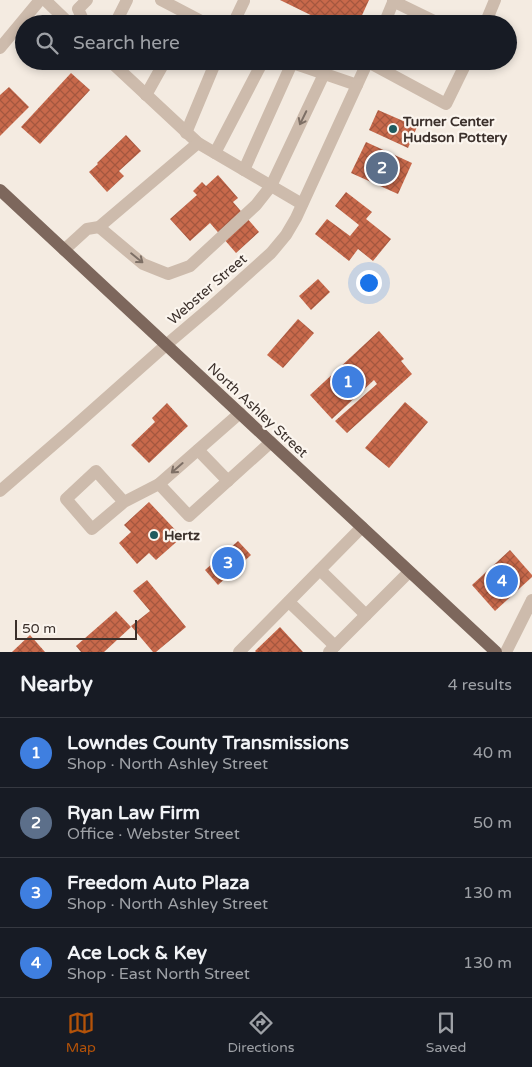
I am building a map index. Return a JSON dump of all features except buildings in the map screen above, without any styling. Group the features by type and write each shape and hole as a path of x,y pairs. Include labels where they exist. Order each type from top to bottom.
{"main road":[{"name":"North Ashley Street","path":"0,190 496,652"}],"street":[{"path":"28,15 40,0"},
{"path":"45,0 61,15"},
{"path":"81,15 78,9 87,0"},
{"path":"120,15 127,0"},
{"path":"161,0 190,15"},
{"path":"237,15 243,0"},
{"path":"489,15 495,0"},
{"path":"388,15 394,1 422,15"},
{"path":"0,48 15,30"},
{"path":"120,70 198,143 302,204"},
{"path":"146,95 160,70"},
{"path":"186,133 209,70"},
{"path":"215,153 258,70"},
{"path":"244,170 287,70"},
{"path":"313,70 357,85"},
{"name":"Webster Street","path":"0,491 212,306 271,253 286,236 364,70"},
{"path":"383,70 446,104 463,70"},
{"path":"99,228 143,264 168,274 190,266 256,206 270,186 324,74"},
{"path":"64,250 87,230 99,228 198,143"},
{"path":"124,502 96,471 66,498 92,529 124,502 159,484 240,413"},
{"path":"159,484 189,516 271,442"},
{"path":"198,450 228,481"},
{"path":"239,652 362,527"},
{"path":"320,570 366,615"},
{"path":"288,602 332,649 409,572"},
{"path":"506,652 532,600"}],"place":[{"name":"Turner Center Hudson Pottery","path":"393,129"},
{"name":"Ryan Law Firm","path":"382,168"},
{"name":"Lowndes County Transmissions","path":"348,382"},
{"name":"Hertz","path":"154,535"},
{"name":"Freedom Auto Plaza","path":"228,563"},
{"name":"Ace Lock & Key","path":"502,581"}]}
